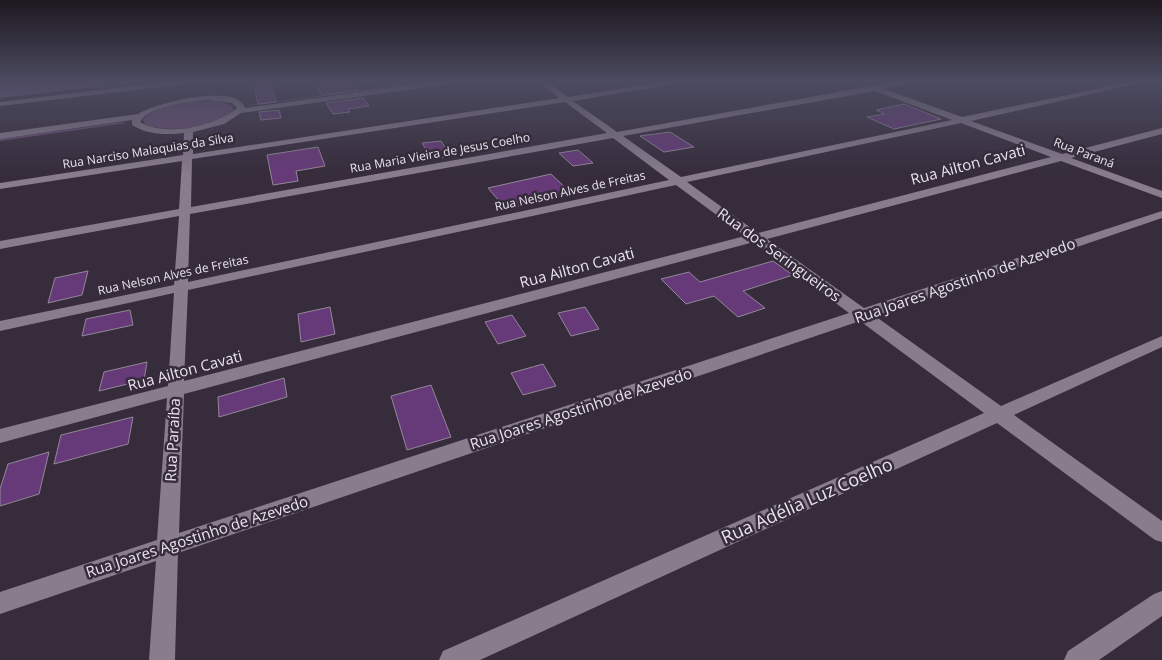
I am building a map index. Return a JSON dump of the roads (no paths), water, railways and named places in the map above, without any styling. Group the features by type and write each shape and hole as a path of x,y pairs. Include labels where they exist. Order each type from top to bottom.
{"street":[{"path":"0,143 139,121 151,112"},
{"path":"139,121 147,130 189,130 218,123 230,118 236,112"},
{"name":"Rua Narciso Malaquias da Silva","path":"0,186 483,112"},
{"name":"Rua dos Seringueiros","path":"584,112 1162,533"},
{"name":"Rua Maria Vieira de Jesus Coelho","path":"0,244 741,112"},
{"name":"Rua Paraná","path":"940,112 1162,195"},
{"name":"Rua Nelson Alves de Freitas","path":"0,326 1000,112"},
{"path":"0,136 139,121"},
{"name":"Rua Paraíba","path":"162,660 189,130"},
{"name":"Rua Ailton Cavati","path":"0,436 1162,131"},
{"name":"Rua Joares Agostinho de Azevedo","path":"0,603 1162,214"},
{"name":"Rua Adélia Luz Coelho","path":"452,660 1162,342"},
{"path":"1076,660 1162,602"}]}
